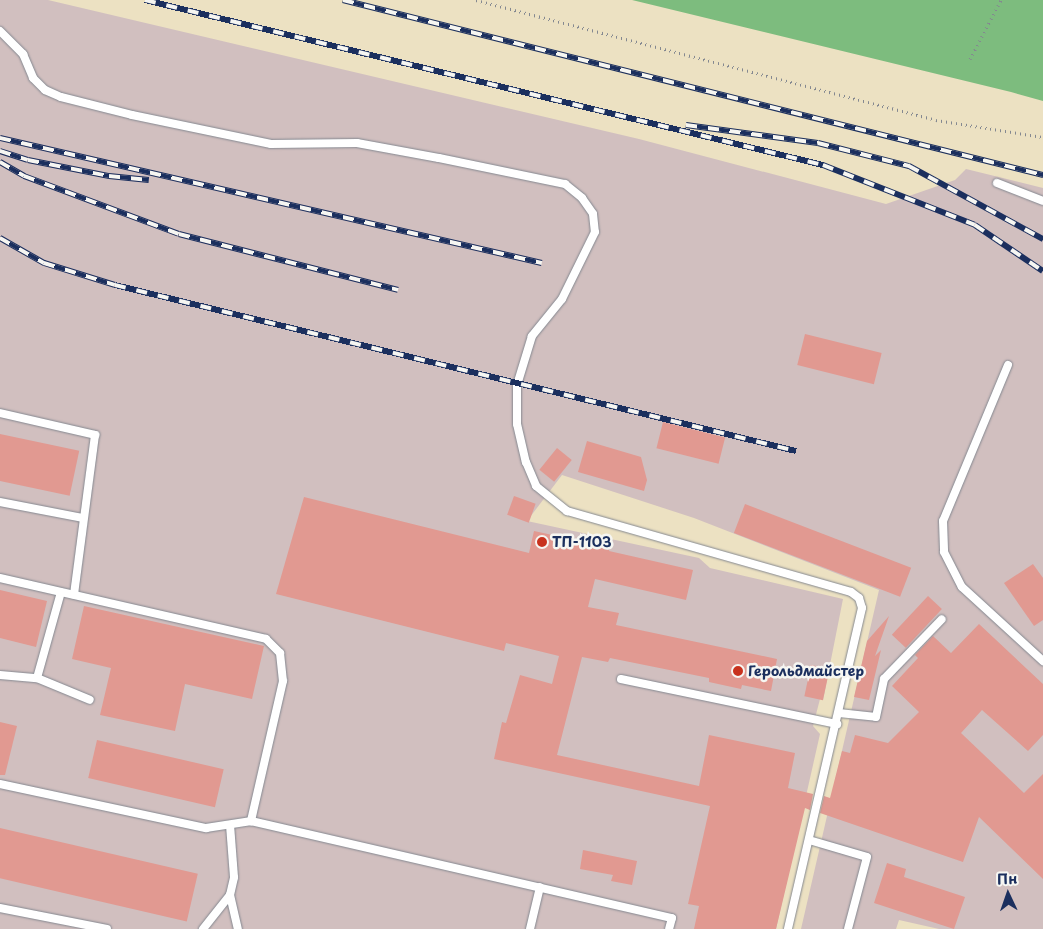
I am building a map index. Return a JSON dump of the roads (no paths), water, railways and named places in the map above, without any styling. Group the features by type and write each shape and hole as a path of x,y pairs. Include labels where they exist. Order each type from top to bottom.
{"lane":[{"path":"0,31 23,54 33,78 46,90 61,96 132,116 271,144 374,146 565,184 593,214 595,232 562,299 532,336 517,385 518,424 526,462 536,486 567,511 851,592 859,598 862,608 837,724 788,929"},
{"path":"997,183 1043,201"},
{"path":"1008,365 943,521 944,552 962,587 1043,661"},
{"path":"0,413 94,436 74,595"},
{"path":"0,502 84,518"},
{"path":"0,578 266,639 280,653 283,681 251,821"},
{"path":"37,678 61,592"},
{"path":"839,713 876,717 884,678 942,620"},
{"path":"0,675 37,678 90,700"},
{"path":"621,679 837,724"},
{"path":"0,784 206,828 251,821 672,918 669,929"},
{"path":"230,825 234,877 230,895 238,929"},
{"path":"809,840 867,857 848,929"},
{"path":"530,929 540,887"},
{"path":"203,929 230,895"},
{"path":"0,908 107,929"}],"railway":[{"path":"145,0 823,165 975,225 1043,271"},
{"path":"343,0 1043,175"},
{"path":"686,125 818,143 909,166 1043,239"},
{"path":"0,138 542,263"},
{"path":"0,151 28,160 109,176 149,180"},
{"path":"0,162 24,176 179,234 398,290"},
{"path":"0,238 44,263 115,285 796,451"}],"place":[{"name":"ТП-1103","path":"542,542"},
{"name":"Герольдмайстер","path":"738,671"}]}
